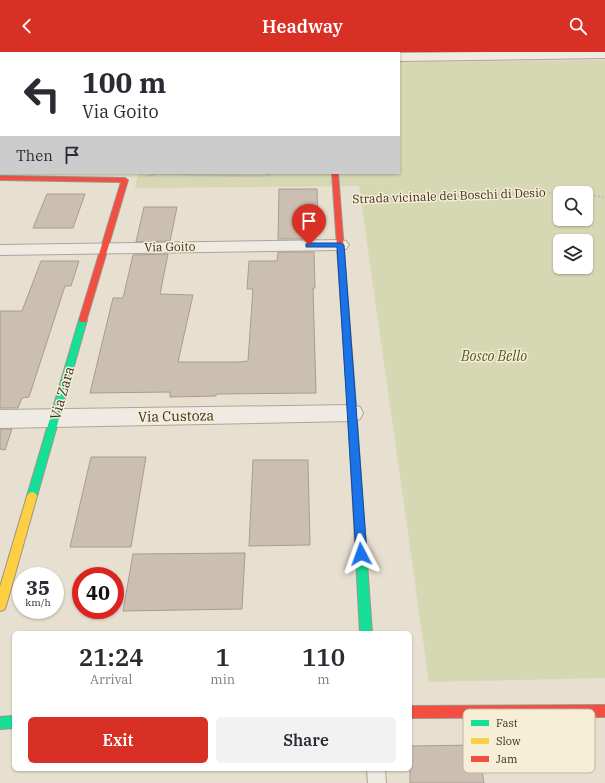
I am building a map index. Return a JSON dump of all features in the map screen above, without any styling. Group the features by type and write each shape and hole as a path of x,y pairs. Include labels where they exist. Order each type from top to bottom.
{"street":[{"path":"400,57 605,54"},
{"path":"336,177 366,631"},
{"path":"0,178 125,180"},
{"name":"Via Zara","path":"0,606 125,180"},
{"name":"Via Goito","path":"0,250 340,245"},
{"name":"Via Custoza","path":"0,419 352,413"},
{"path":"595,711 605,711"},
{"path":"414,712 463,712"},
{"path":"0,722 12,722"}],"lane":[{"path":"376,771 377,783"}],"path":[{"path":"125,180 158,174 260,176 272,174"},
{"name":"Strada vicinale dei Boschi di Desio","path":"338,200 553,193"},
{"name":"Strada vicinale dei Boschi di Desio","path":"593,195 605,198"}],"green space":[{"name":"Bosco Bello","path":"605,60 605,678 429,682 359,186 135,188 138,174 400,174 400,62"}],"building":[{"path":"279,189 317,189 318,224 313,224 314,239 278,239"},
{"path":"47,194 85,194 73,228 33,228"},
{"path":"144,207 177,207 170,241 136,242"},
{"path":"278,252 314,252 315,288 313,288 316,393 216,394 216,396 170,397 170,392 90,393 113,298 123,298 133,255 168,254 160,294 193,295 178,362 239,362 248,361 253,289 247,289 249,261 277,261"},
{"path":"41,261 79,261 71,286 65,286 29,397 22,398 18,408 0,408 0,311 22,311"},
{"path":"0,429 12,429 5,450 0,449"},
{"path":"91,457 146,457 131,547 70,547"},
{"path":"253,460 308,460 310,545 249,546"},
{"path":"245,553 242,609 124,611 133,554"},
{"path":"463,745 463,773 482,773 484,783 410,783 410,771 412,771 412,746"}],"traffic: fast":[{"path":"32,496 83,320"},
{"path":"351,393 366,631"},
{"path":"0,723 12,722"}],"traffic: slow":[{"path":"0,606 32,496"}],"traffic: jam":[{"path":"335,174 351,393"},
{"path":"0,178 125,180 83,320"},
{"path":"595,711 605,711"},
{"path":"412,712 463,712"}],"route":[{"path":"309,245 340,245 361,554"}]}
